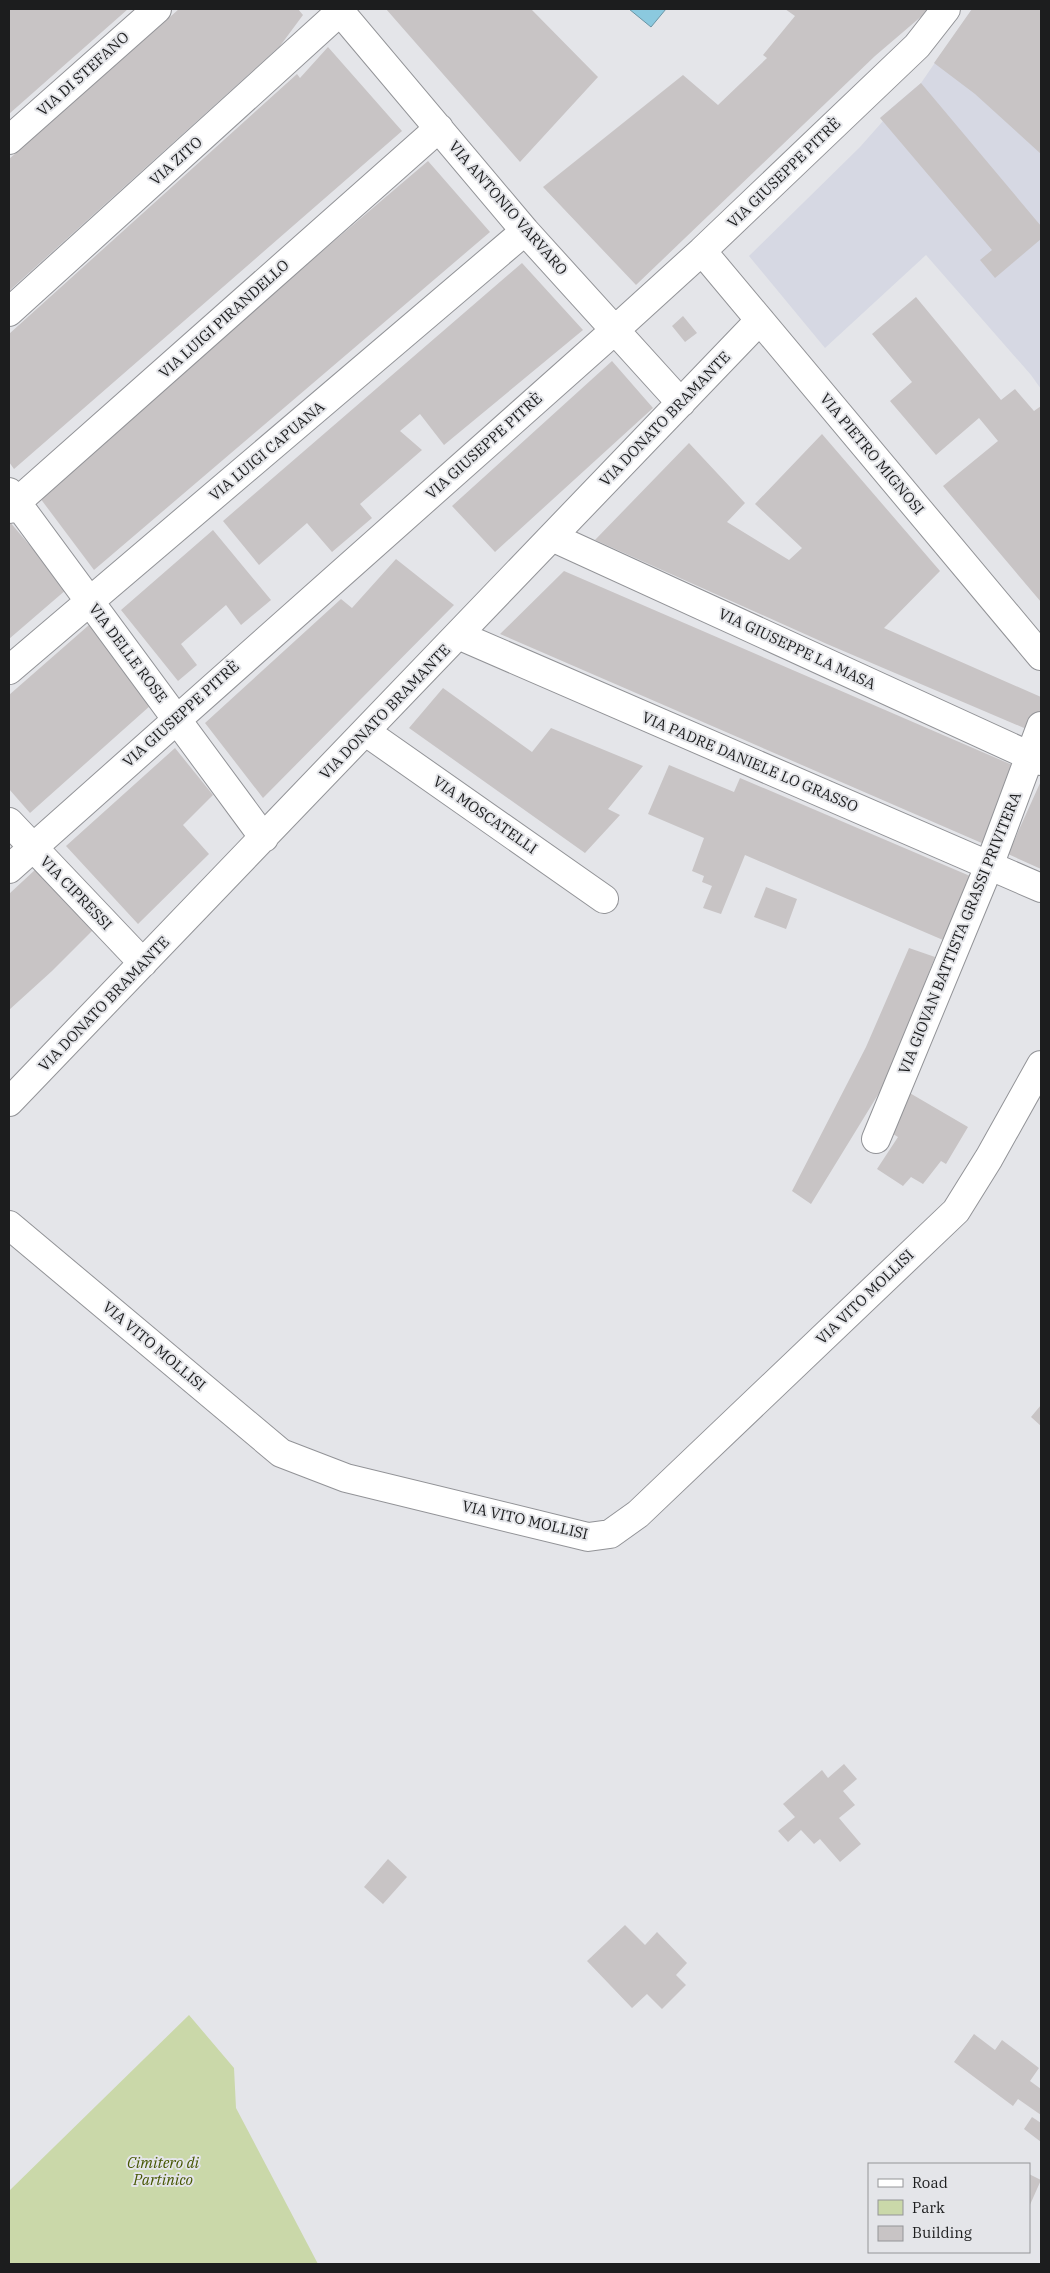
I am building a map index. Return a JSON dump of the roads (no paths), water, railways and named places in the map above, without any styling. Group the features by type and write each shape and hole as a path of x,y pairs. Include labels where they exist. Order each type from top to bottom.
{"street":[{"name":"VIA DI STEFANO","path":"9,140 157,9"},
{"name":"VIA GIUSEPPE PITRÈ","path":"9,869 176,718 702,251 917,46 946,9"},
{"name":"VIA ANTONIO VARVARO","path":"340,10 525,231 681,403"},
{"name":"VIA ZITO","path":"9,312 340,10"},
{"name":"VIA LUIGI PIRANDELLO","path":"11,501 439,128"},
{"name":"VIA LUIGI CAPUANA","path":"9,670 525,231"},
{"name":"VIA PIETRO MIGNOSI","path":"702,251 1041,656"},
{"name":"VIA DONATO BRAMANTE","path":"9,1102 760,320"},
{"name":"VIA DELLE ROSE","path":"11,501 90,602 264,838"},
{"name":"VIA GIUSEPPE LA MASA","path":"552,537 1036,758"},
{"name":"VIA PADRE DANIELE LO GRASSO","path":"458,636 1041,888"},
{"name":"VIA GIOVAN BATTISTA GRASSI PRIVITERA","path":"876,1139 989,866 1036,758 1041,726"},
{"name":"VIA MOSCATELLI","path":"366,732 604,899"},
{"name":"VIA CIPRESSI","path":"9,822 143,964"},
{"name":"VIA VITO MOLLISI","path":"9,1225 281,1452 346,1478 588,1537 610,1534 638,1514 956,1211 990,1158 1041,1065"}],"water":[{"path":"629,9 666,9 651,27"}],"park label":[{"name":"Cimitero di Partinico","path":"163,2172"}]}
